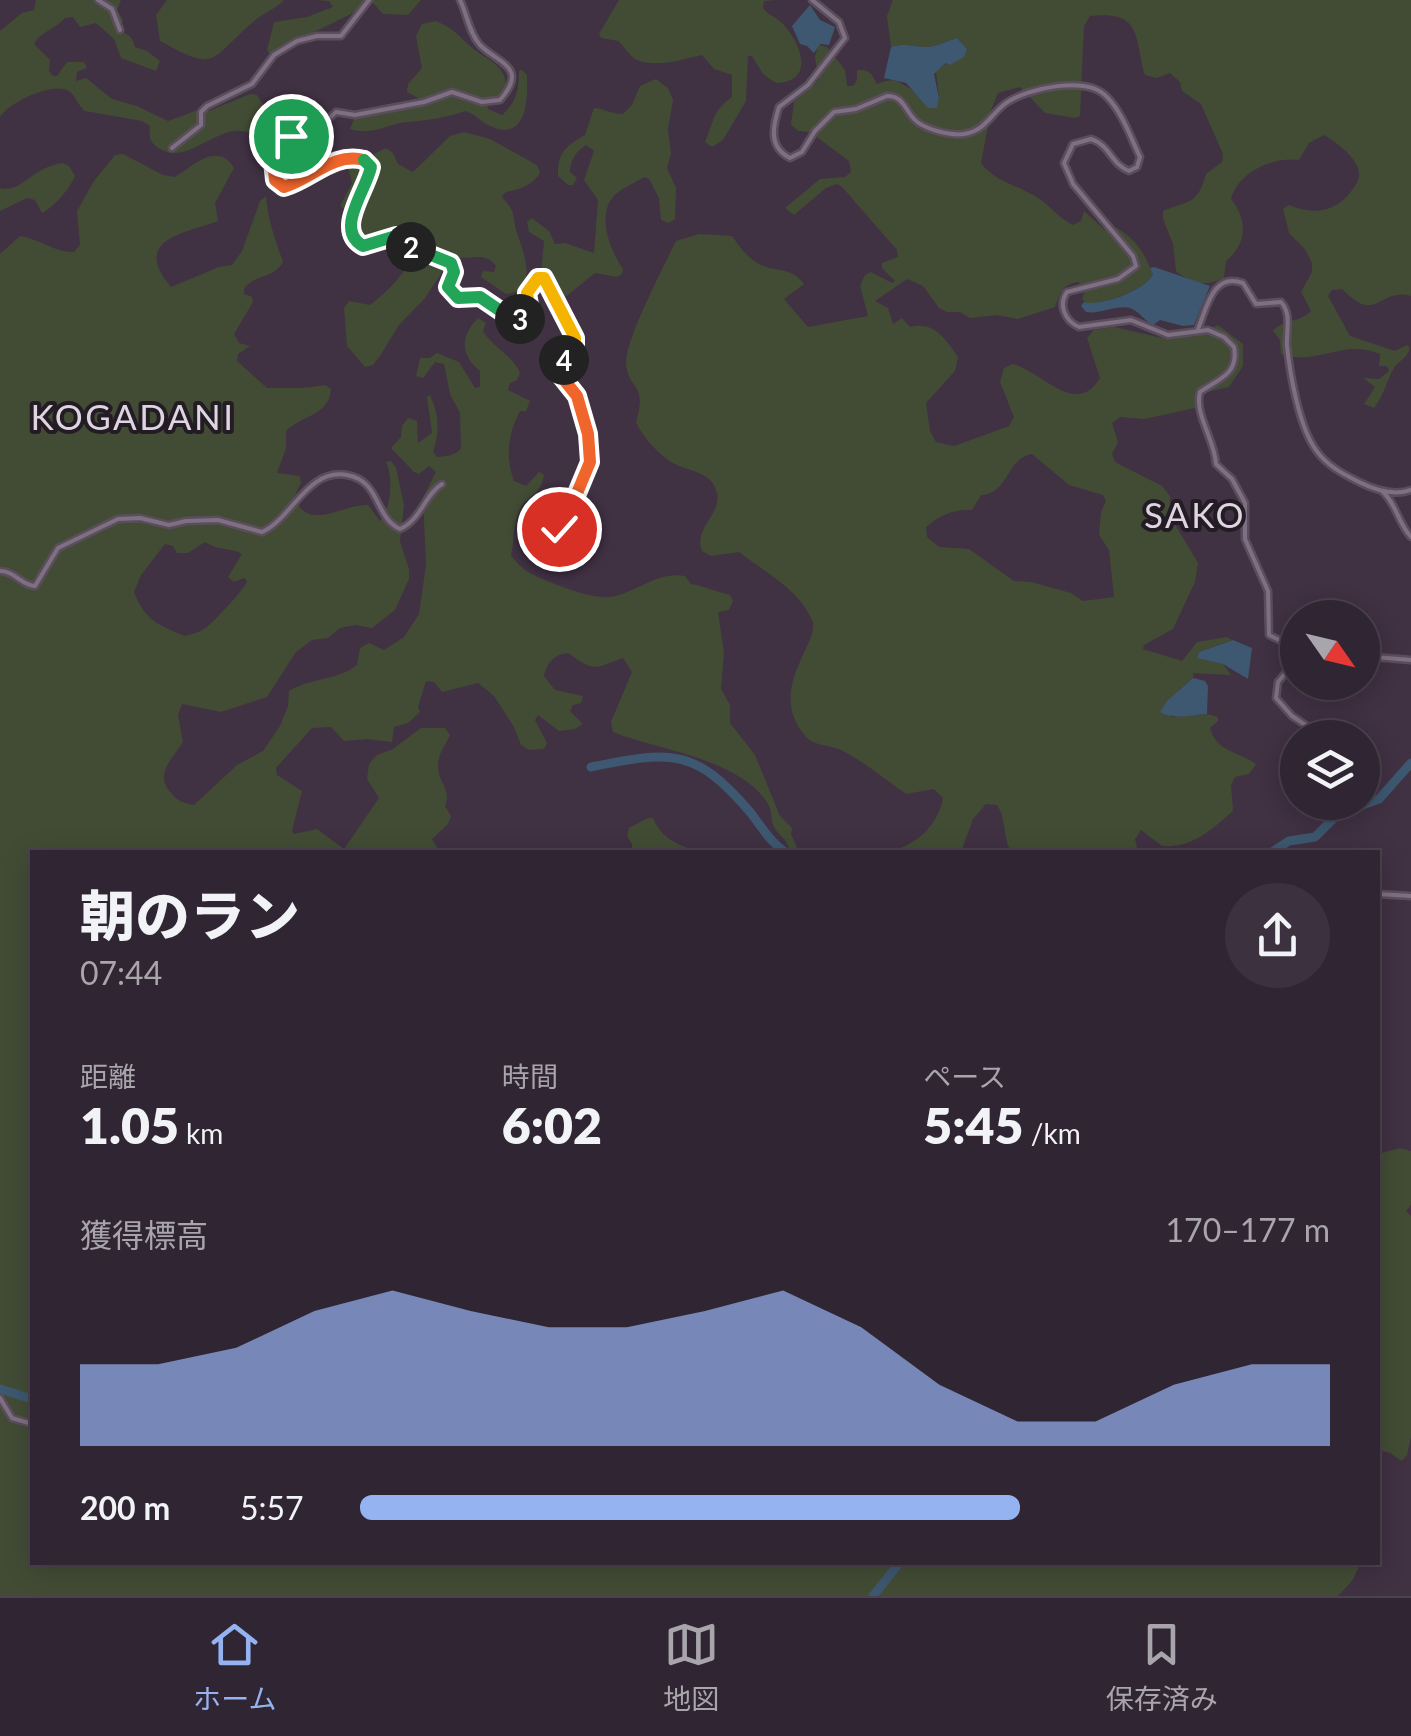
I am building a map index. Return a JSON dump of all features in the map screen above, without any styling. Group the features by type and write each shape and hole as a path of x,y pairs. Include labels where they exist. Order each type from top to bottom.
{"street":[{"path":"98,0 112,9 120,30"},
{"path":"172,148 201,125 201,112 206,106 252,84 274,55 304,38 340,36 369,0"},
{"path":"460,0 477,42 511,70 510,84 500,100 482,102 452,92 424,102 355,115 336,112 326,122 275,147 274,175 277,184 287,187 341,158 350,156 368,162 368,182 350,225 353,239 363,246 396,236 418,252 445,260 454,269 448,287 458,298 480,297 502,312 522,319 530,311 527,293 541,276 548,283 576,344 572,354 556,366 557,371 577,396 591,453 573,504 553,538"},
{"path":"812,0 843,27 845,38 808,85 779,106 774,132 780,153 790,158 798,156 834,112 856,109 887,96 903,102 920,124 958,134 984,127 1005,104 1031,90 1062,86 1098,90 1110,99 1140,163 1133,170 1124,169 1102,144 1084,139 1068,150 1066,169 1086,202 1133,256 1136,266 1118,279 1067,292 1062,304 1071,323 1079,327 1131,320 1168,334 1198,329 1224,337 1236,353 1224,380 1200,392 1198,402 1216,464 1232,479 1245,503 1245,539 1268,591 1269,636 1280,641"},
{"path":"1198,329 1215,287 1224,281 1243,284 1256,304 1276,300 1285,306 1294,387 1310,440 1322,458 1337,470 1380,490 1397,494 1411,490"},
{"path":"0,572 10,572 31,588 58,548 128,517 169,525 218,520 262,532 276,525 310,488 324,478 343,474 372,488 384,519 400,529 410,524 442,484"},
{"path":"1380,490 1389,497 1397,518 1411,537"},
{"path":"1380,657 1411,660"},
{"path":"1280,680 1276,698 1298,720"},
{"path":"1380,894 1411,896"},
{"path":"0,1398 12,1418 30,1423"}],"green space":[{"path":"36,0 121,0 117,10 123,20 117,31 160,61 156,71 121,58 114,39 96,23 80,27 73,17 65,18 34,44 50,60 49,71 53,76 67,62 84,62 87,68 77,72 76,81 86,78 112,99 168,121 195,111 204,113 250,94 257,95 265,108 281,101 296,102 328,118 272,144 234,131 176,153 154,145 150,126 142,121 85,111 69,91 62,89 31,95 0,117 0,31 22,13 34,10"},
{"path":"167,0 284,0 219,53 203,59 160,41 156,15"},
{"path":"316,0 421,0 408,15 383,14 373,3 270,54 267,50 274,22 307,17 333,7 329,1"},
{"path":"619,0 777,0 764,1 763,8 795,40 800,69 789,81 776,83 748,56 746,101 723,140 712,147 705,142 717,112 732,97 732,75 714,69 702,55 669,62 643,62 618,41 601,38 599,34"},
{"path":"893,0 1411,0 1411,296 1391,296 1371,305 1354,300 1342,289 1332,290 1328,296 1350,336 1395,351 1407,345 1410,348 1394,368 1374,408 1364,404 1375,387 1363,378 1379,379 1389,371 1387,366 1379,366 1380,354 1354,349 1294,357 1281,354 1280,340 1273,331 1311,311 1301,292 1312,272 1312,263 1289,233 1283,209 1289,205 1315,211 1339,203 1357,182 1356,164 1324,135 1309,143 1299,160 1258,168 1241,181 1231,199 1243,232 1238,247 1226,261 1224,278 1204,283 1182,275 1176,271 1163,211 1195,197 1206,174 1222,162 1223,154 1201,104 1182,91 1180,82 1170,73 1157,78 1145,75 1133,29 1119,17 1090,16 1084,26 1080,116 1045,113 1020,87 998,93 981,163 993,175 1035,196 1073,225 1081,221 1084,211 1106,231 1117,228 1135,243 1146,260 1153,274 1149,280 1125,294 1088,305 1082,299 1085,289 1078,282 1072,283 1062,290 1055,307 1018,319 997,315 970,318 960,312 947,312 939,308 923,286 907,279 875,301 888,308 893,324 902,318 910,327 933,329 958,357 955,371 926,403 930,431 936,442 954,446 1009,426 1014,417 1000,382 1004,368 1013,364 1070,393 1091,389 1100,378 1087,338 1094,330 1114,327 1162,338 1194,336 1218,325 1243,344 1243,366 1229,387 1197,394 1195,408 1144,419 1120,417 1112,423 1118,442 1112,454 1115,462 1162,486 1170,496 1170,516 1198,563 1195,582 1173,629 1143,649 1182,661 1197,642 1227,637 1232,640 1199,652 1197,657 1223,664 1231,675 1193,673 1193,678 1178,691 1171,717 1218,717 1210,728 1213,736 1229,750 1256,764 1249,774 1235,777 1231,785 1233,811 1192,841 1162,846 1141,830 1135,839 1138,850 1010,850 1000,810 997,805 986,804 973,819 962,850 894,850 908,845 931,826 943,798 934,789 906,794 850,755 806,737 795,719 791,702 792,685 813,629 812,620 789,590 739,552 711,556 702,551 701,535 716,508 714,486 705,476 662,455 636,422 640,400 627,372 627,352 676,241 699,234 732,236 757,263 796,276 804,284 784,299 808,327 868,316 860,286 865,275 871,272 895,281 882,263 898,257 897,250 842,187 837,184 826,188 794,215 785,208 820,179 845,177 851,172 849,161 810,132 798,131 791,124 794,102 819,80 815,57 818,45 827,47 845,70 847,86 853,86 857,70 862,70 870,73 877,84 897,81 939,98 936,71 967,49 957,38 928,47 891,47 887,16","holes":["1032,454 1069,485 1103,495 1106,501 1099,535 1109,550 1114,597 1083,601 1071,593 1014,581 969,549 939,547 927,537 926,527 936,519 972,510 981,495 997,489 1017,462"]},
{"path":"436,21 503,73 507,89 503,95 487,100 488,109 502,115 516,96 519,71 527,75 525,107 517,125 500,129 465,111 372,130 350,129 354,119 424,106 422,100 407,92 408,84 422,68 416,36 422,24"},
{"path":"656,79 668,88 673,100 667,168 676,188 675,219 669,223 661,220 659,198 649,179 644,177 622,189 610,202 606,221 622,274 617,277 595,273 564,298 556,299 541,274 544,241 529,232 527,222 532,218 549,231 555,244 565,243 594,253 598,200 584,180 594,151 586,145 574,157 570,172 577,178 573,185 558,176 561,155 585,135 594,108 623,114 632,105 640,86"},
{"path":"464,132 490,139 537,165 540,173 533,181 502,196 513,214 526,279 523,286 506,294 481,277 483,271 494,272 496,266 492,261 452,257 373,365 365,367 347,346 344,308 349,301 370,305 396,281 416,254 415,246 402,235 365,243 356,238 354,223 361,203 355,200 346,210 340,206 352,183 348,167 386,148 398,164 413,172 450,136"},
{"path":"123,154 163,175 175,177 213,156 228,160 234,168 215,203 218,221 178,234 159,248 160,271 171,287 232,265 242,251 260,201 266,196 283,262 244,289 253,302 234,334 239,343 250,346 238,354 237,361 267,388 325,385 331,389 320,410 286,431 286,448 277,473 300,476 294,497 308,513 327,514 368,505 380,521 389,501 386,462 391,461 404,505 400,542 409,579 395,610 372,628 340,628 328,638 312,640 296,652 267,697 221,712 182,704 178,715 183,742 164,774 175,797 194,805 237,765 263,751 280,726 289,691 350,670 357,665 360,648 369,643 384,650 404,637 419,614 426,565 423,498 436,472 429,466 419,474 414,472 391,448 401,437 408,418 417,421 418,443 432,433 427,397 430,395 438,423 433,452 437,457 444,456 461,448 460,413 450,394 444,364 435,362 423,378 416,376 420,358 437,353 459,362 475,388 480,387 480,371 473,365 465,345 465,338 478,318 486,323 483,331 487,337 520,373 508,390 530,401 526,411 520,411 510,437 509,463 514,481 526,486 539,472 544,475 540,488 518,513 511,556 535,576 592,596 620,595 675,575 730,595 733,601 729,610 718,612 724,653 721,689 730,705 730,723 755,755 780,816 792,828 798,850 789,850 776,831 768,804 739,776 697,758 613,732 611,722 632,672 623,658 594,667 568,653 552,660 544,676 555,690 583,696 581,703 573,705 570,711 583,724 559,731 538,715 535,720 547,743 544,749 529,750 521,745 494,696 478,683 442,692 434,682 426,681 420,712 408,723 394,727 392,742 344,741 331,727 312,728 276,768 277,775 302,791 294,834 317,829 344,849 379,798 367,779 369,764 421,728 445,728 450,735 438,766 447,795 445,806 451,816 432,839 439,850 30,850 30,1565 1360,1565 1338,1596 0,1596 0,254 20,236 74,252 80,245 77,211 115,155","holes":["205,542 242,554 228,577 234,582 244,578 247,581 208,626 185,636 167,629 143,609 134,592 141,575 165,544 173,546 177,553 188,553"]},
{"path":"63,163 75,176 66,192 47,210 42,213 35,200 27,198 0,211 0,188 14,187 43,169"},
{"path":"653,818 672,841 695,850 632,850 627,836 629,828"},
{"path":"1400,1148 1411,1151 1411,1205 1406,1211 1411,1216 1411,1437 1402,1461 1380,1450 1380,1153"}],"water":[{"path":"810,5 820,20 835,27 829,45 820,44 814,53 800,44 792,26"},
{"path":"957,38 967,49 964,57 950,65 946,63 934,74 937,108 928,108 906,83 884,78 891,47 928,47"},
{"path":"1154,267 1210,286 1194,325 1160,320 1153,325 1129,308 1086,312 1081,306 1084,302 1122,296 1142,286"},
{"path":"1233,640 1252,648 1248,679 1223,664 1197,658 1199,652"},
{"path":"1193,678 1208,686 1207,714 1177,716 1160,712 1167,701"}],"waterway":[{"path":"591,767 662,757 696,765 731,791 783,850"},
{"path":"1275,850 1289,841 1315,837 1338,814 1379,799 1411,763"},
{"path":"0,1389 30,1398"},
{"path":"873,1596 898,1565"}],"district":[{"name":"KOGADANI","path":"133,416"},
{"name":"SAKO","path":"1195,514"}],"route":[{"path":"291,136 272,152 275,180 280,186 309,178 341,158 350,156 370,164 368,182 349,231 359,245 399,237 415,250 451,263 454,272 448,287 458,298 480,297 518,320 529,314 525,296 538,278 541,276 548,283 576,344 572,354 556,366 557,371 577,396 591,453 573,504 559,529"}]}
